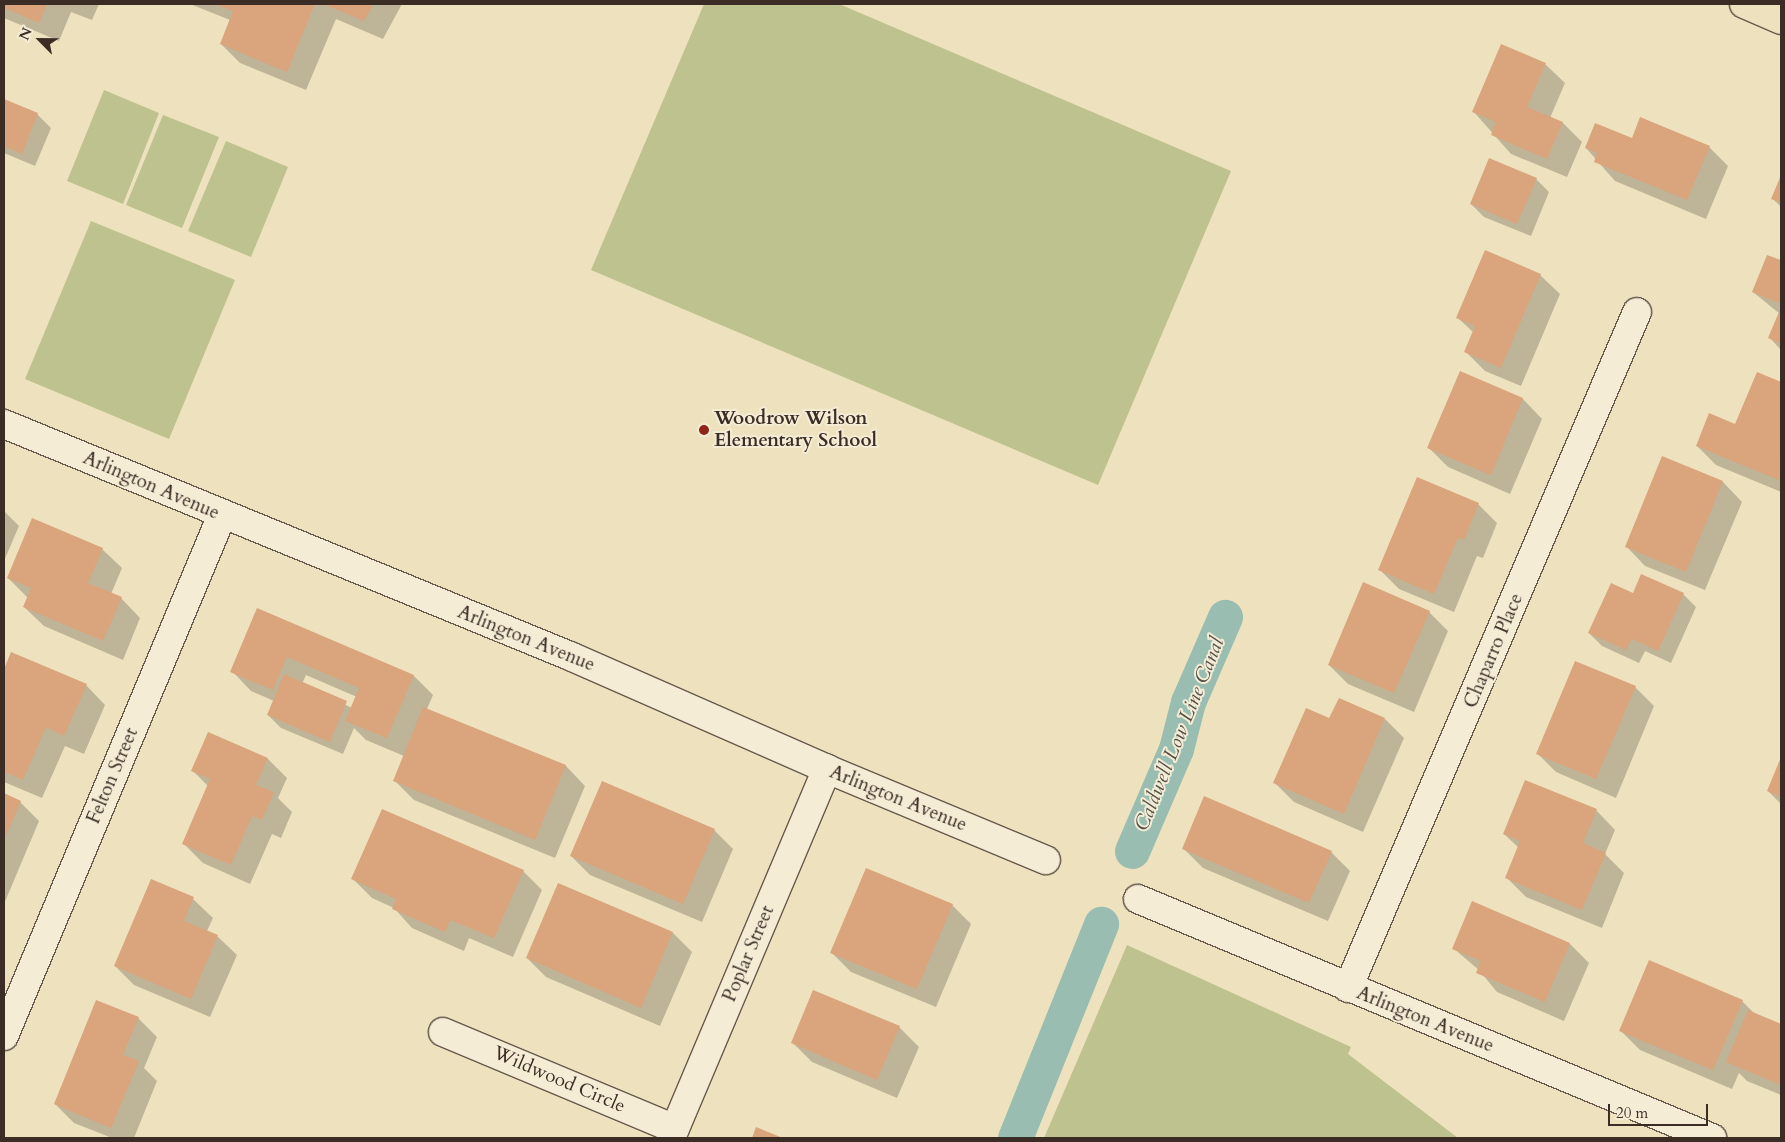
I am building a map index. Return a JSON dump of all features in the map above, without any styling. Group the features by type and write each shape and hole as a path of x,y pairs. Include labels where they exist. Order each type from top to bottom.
{"street":[{"name":"Chaparro Place","path":"1348,988 1637,312"},
{"name":"Arlington Avenue","path":"4,424 222,516 570,656 827,769 1046,860"},
{"name":"Felton Street","path":"4,1036 222,516"},
{"name":"Poplar Street","path":"672,1133 827,769"},
{"name":"Arlington Avenue","path":"1138,899 1712,1138"},
{"name":"Wildwood Circle","path":"443,1032 672,1133"}],"green space":[{"path":"704,4 839,4 1231,171 1098,485 591,270"},
{"path":"104,90 159,113 123,204 67,181"},
{"path":"163,115 219,137 182,228 126,205"},
{"path":"226,141 288,167 251,257 188,231"},
{"path":"91,221 235,280 169,439 25,379"},
{"path":"1127,945 1351,1047 1348,1054 1458,1138 1044,1138"}],"building":[{"path":"4,4 47,4 39,23 4,8"},
{"path":"215,4 315,4 287,72 220,44 233,11"},
{"path":"323,4 373,4 364,21"},
{"path":"1501,44 1546,63 1527,107 1563,122 1547,159 1491,135 1496,122 1472,112"},
{"path":"4,99 38,113 22,154 4,146"},
{"path":"1640,117 1710,146 1687,200 1594,162 1597,153 1585,148 1595,123 1632,138"},
{"path":"1489,158 1537,178 1517,224 1470,204"},
{"path":"1781,175 1781,203 1771,199"},
{"path":"1485,250 1541,274 1501,368 1464,352 1475,326 1456,318"},
{"path":"1767,255 1781,260 1781,304 1752,292"},
{"path":"1781,307 1781,344 1768,338"},
{"path":"1460,371 1523,398 1491,475 1427,448"},
{"path":"1757,372 1781,382 1779,480 1696,446 1709,413 1735,424"},
{"path":"1662,456 1723,481 1686,572 1625,547"},
{"path":"1417,477 1479,503 1464,540 1458,538 1434,594 1378,570"},
{"path":"32,518 103,548 88,583 122,597 103,641 23,607 31,588 7,578"},
{"path":"1641,574 1684,593 1658,651 1632,639 1626,650 1588,633 1611,583 1633,593"},
{"path":"1363,582 1430,611 1394,693 1328,665"},
{"path":"257,608 414,675 387,738 345,721 359,688 287,657 273,690 230,672"},
{"path":"11,652 87,684 64,736 46,727 23,780 4,772 4,669"},
{"path":"1575,661 1636,686 1596,779 1536,754"},
{"path":"284,674 347,701 330,742 267,715"},
{"path":"1339,698 1385,718 1344,814 1273,783 1306,708 1329,718"},
{"path":"423,707 566,765 535,840 393,781"},
{"path":"208,732 268,758 256,785 274,792 262,820 252,816 231,865 182,844 210,779 191,771"},
{"path":"1781,757 1781,797 1767,791"},
{"path":"1525,780 1597,809 1583,843 1606,853 1582,910 1505,878 1520,841 1503,834"},
{"path":"602,781 715,829 683,904 570,856"},
{"path":"4,793 21,801 4,840"},
{"path":"1204,796 1332,851 1309,903 1182,849"},
{"path":"382,809 524,870 494,938 450,920 445,932 392,909 396,899 351,879"},
{"path":"866,868 953,904 917,989 830,953"},
{"path":"151,879 194,897 184,921 218,935 191,999 114,966"},
{"path":"558,883 673,932 641,1008 526,958"},
{"path":"1472,901 1570,943 1545,1002 1476,973 1481,961 1452,949"},
{"path":"1649,960 1743,1000 1713,1070 1619,1031"},
{"path":"813,990 900,1026 877,1080 791,1043"},
{"path":"96,1000 139,1017 123,1055 139,1061 111,1128 54,1104"},
{"path":"1748,1010 1781,1024 1781,1085 1726,1062"},
{"path":"756,1127 783,1138 752,1138"}],"waterway":[{"name":"Caldwell Low Line Canal","path":"1132,851 1176,749 1188,702 1225,617"},
{"name":"Caldwell Low Line Canal","path":"1015,1138 1101,924"}],"place":[{"name":"Woodrow Wilson Elementary School","path":"704,430"}]}
